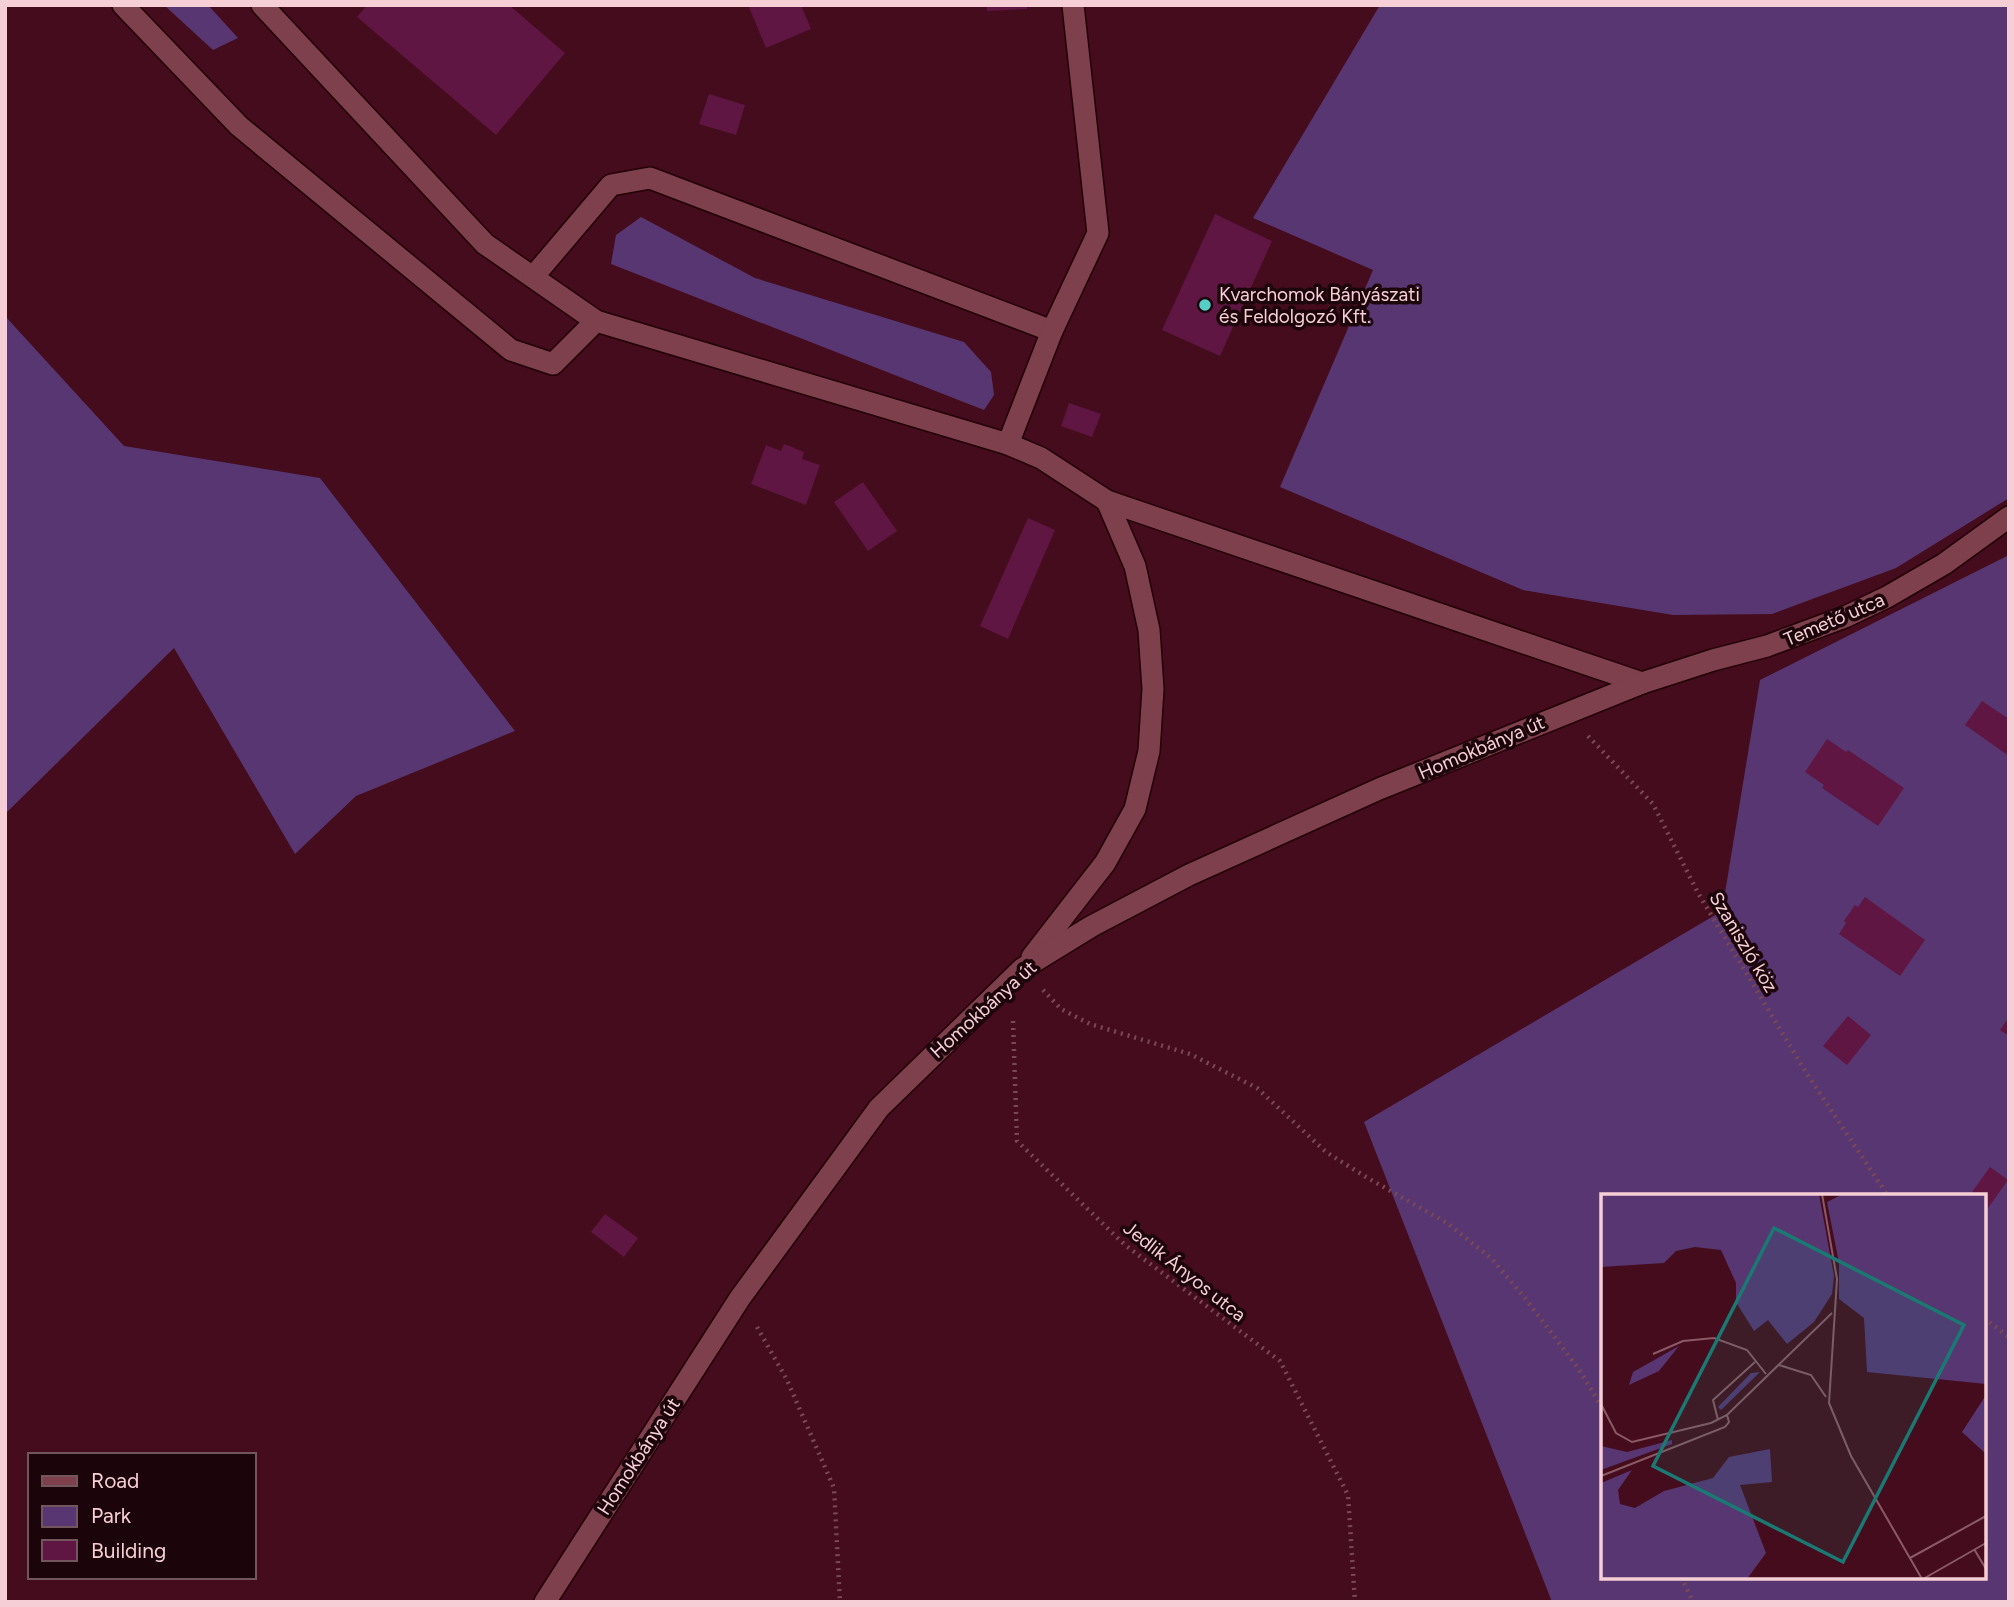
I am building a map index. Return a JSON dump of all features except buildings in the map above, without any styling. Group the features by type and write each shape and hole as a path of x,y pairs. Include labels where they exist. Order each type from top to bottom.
{"street":[{"path":"123,5 239,126 511,350 553,364 596,321"},
{"path":"262,5 485,244 596,321 1008,444 1041,458 1107,501 1642,682"},
{"path":"1008,444 1052,331 1098,233 1073,5"},
{"path":"533,277 611,185 650,178 1052,331"},
{"path":"1022,969 1105,863 1135,809 1149,751 1153,689 1149,630 1135,566 1107,501"},
{"name":"Temető utca","path":"1642,682 1767,646 1845,617 1887,597 1944,564 2009,517"},
{"name":"Homokbánya út","path":"545,1602 740,1298 879,1108 1022,969 1093,926 1189,875 1379,789 1642,682"}],"path":[{"name":"Szaniszló köz","path":"1565,712 1653,804 1698,893 1807,1074 1887,1194"},
{"path":"1022,969 1061,1009 1090,1024 1190,1054 1257,1088 1326,1152 1447,1223 1491,1258 1525,1298 1578,1368 1601,1406"},
{"name":"Jedlik Ányos utca","path":"1022,969 1011,1028 1017,1141 1125,1245 1280,1361 1348,1495 1355,1602"},
{"path":"740,1298 787,1380 834,1488 840,1602"},
{"path":"1986,1320 2009,1337"},
{"path":"1682,1579 1693,1602"}],"green space":[{"path":"164,5 208,5 238,38 213,50"},
{"path":"1380,5 2009,5 2009,498 1896,568 1772,614 1673,615 1523,590 1280,487 1373,270 1253,218"},
{"path":"641,217 755,278 964,342 991,372 994,395 984,410 611,264 616,235"},
{"path":"5,316 124,446 320,478 515,731 356,796 295,854 174,648 5,814"},
{"path":"2009,555 2009,1602 1552,1602 1364,1122 1722,911 1760,680"}],"place":[{"name":"Kvarchomok Bányászati és Feldolgozó Kft.","path":"1205,305"}]}
